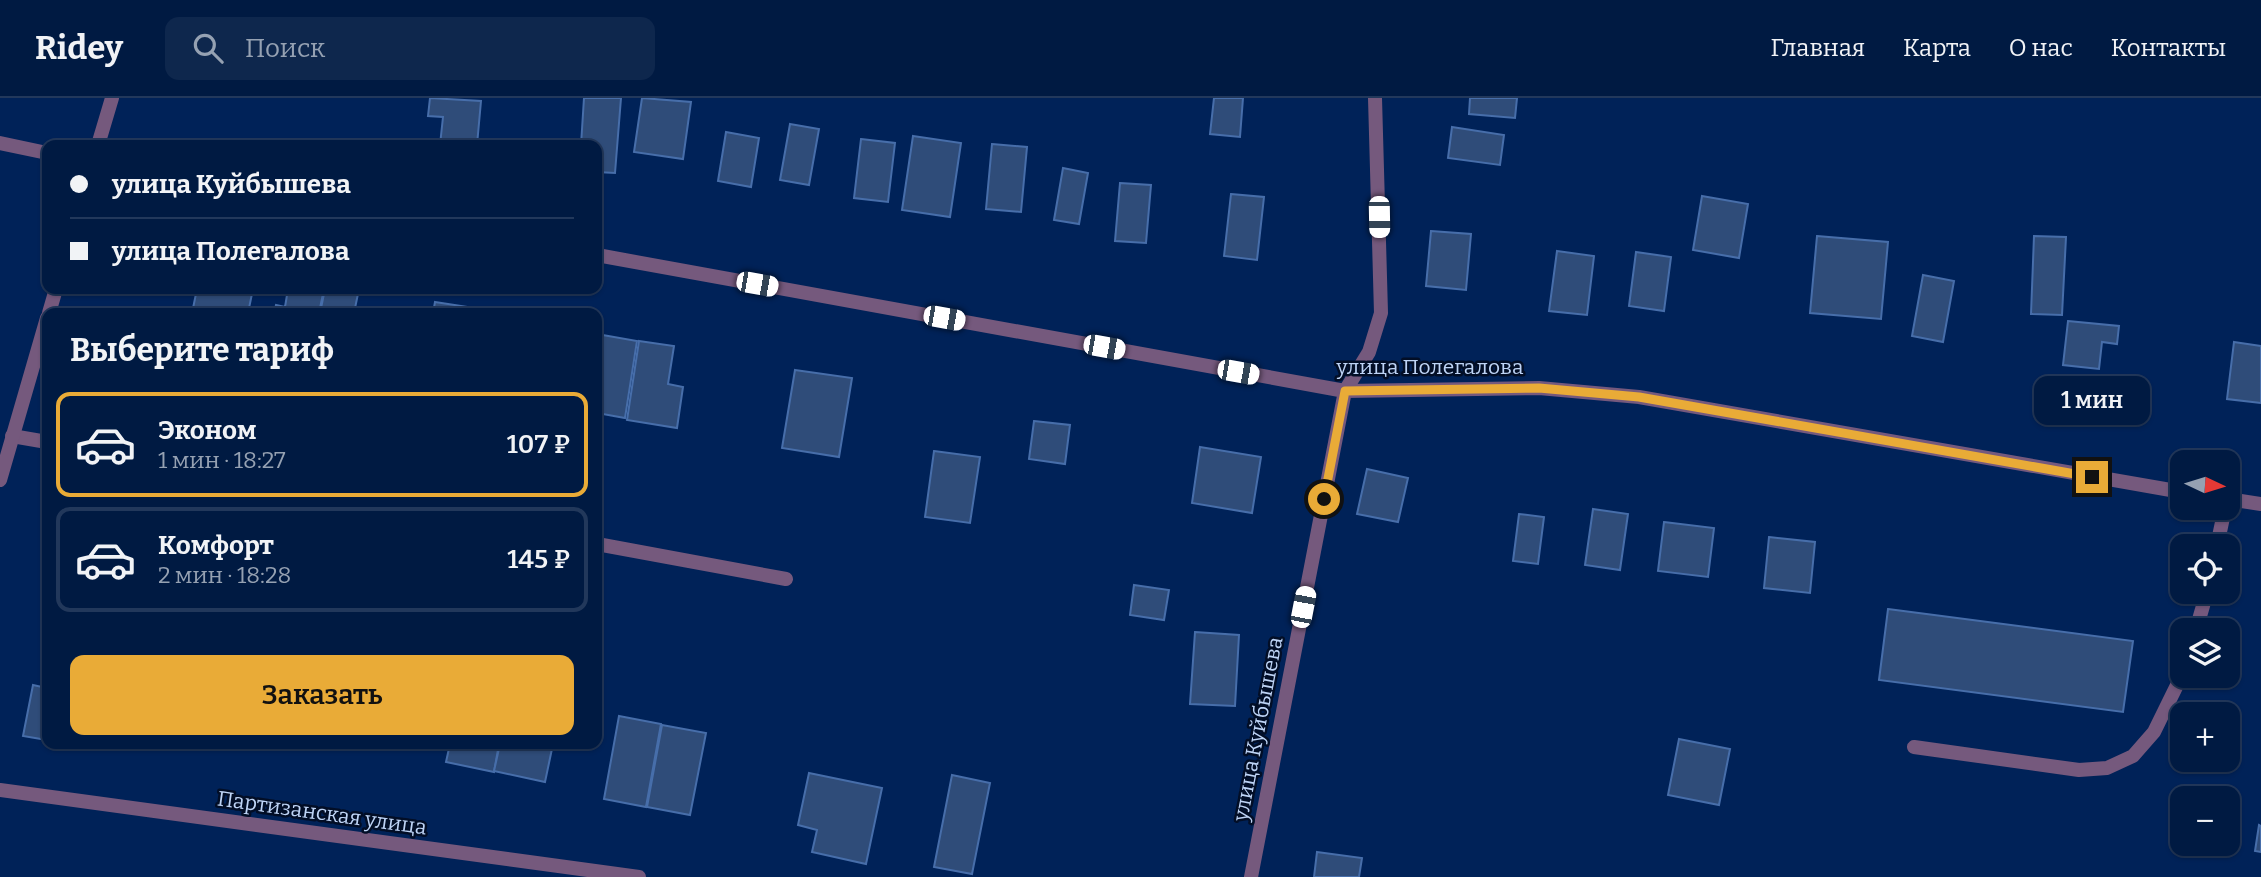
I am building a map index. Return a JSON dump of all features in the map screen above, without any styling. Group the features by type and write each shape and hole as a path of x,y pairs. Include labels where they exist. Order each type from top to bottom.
{"street":[{"path":"100,140 112,98"},
{"name":"улица Куйбышева","path":"1251,877 1345,391 1369,352 1381,313 1375,98"},
{"path":"0,143 42,152"},
{"name":"улица Полегалова","path":"602,256 1345,391 1539,388 1639,397 2170,490"},
{"path":"0,480 42,335"},
{"path":"12,436 42,441"},
{"path":"2240,501 2261,504"},
{"path":"602,545 786,579"},
{"path":"1914,747 2078,770 2107,768 2133,755 2154,732 2176,688"},
{"name":"Партизанская улица","path":"0,790 639,877"}],"building":[{"path":"430,98 481,101 477,140 441,140 443,117 428,116"},
{"path":"584,98 621,98 615,173 602,172 602,140 581,140"},
{"path":"642,98 691,102 683,159 634,152"},
{"path":"1214,98 1243,98 1240,137 1210,134"},
{"path":"1470,98 1517,98 1515,118 1469,114"},
{"path":"790,124 819,129 809,185 780,180"},
{"path":"1452,127 1504,135 1500,165 1448,158"},
{"path":"726,132 759,138 751,187 718,181"},
{"path":"913,136 961,143 950,217 902,210"},
{"path":"861,139 895,143 888,202 854,198"},
{"path":"992,144 1027,147 1021,212 986,209"},
{"path":"1063,168 1088,173 1079,224 1054,220"},
{"path":"1120,183 1151,185 1146,243 1115,241"},
{"path":"1231,194 1264,197 1257,260 1224,256"},
{"path":"1702,196 1748,204 1739,258 1693,250"},
{"path":"1431,231 1471,234 1466,290 1426,286"},
{"path":"1817,236 1888,242 1881,319 1810,313"},
{"path":"2034,236 2066,237 2062,315 2031,314"},
{"path":"1557,251 1594,256 1587,315 1549,311"},
{"path":"1636,252 1671,257 1664,311 1629,306"},
{"path":"1923,275 1954,281 1943,342 1912,336"},
{"path":"196,294 252,294 249,308 193,308"},
{"path":"287,294 323,294 320,308 275,308 276,305 285,307"},
{"path":"324,294 358,294 355,308 321,308"},
{"path":"435,302 474,308 434,308"},
{"path":"2068,321 2119,326 2117,344 2102,342 2099,369 2063,365"},
{"path":"602,335 637,341 625,418 602,414"},
{"path":"639,341 674,346 668,384 683,387 677,428 627,420"},
{"path":"2234,342 2261,346 2261,403 2227,399"},
{"path":"795,370 852,378 839,457 782,448"},
{"path":"1034,421 1070,425 1065,464 1029,459"},
{"path":"1200,447 1261,457 1252,513 1192,503"},
{"path":"934,451 980,457 970,523 925,517"},
{"path":"1367,469 1408,478 1398,522 1357,514"},
{"path":"1593,509 1628,514 1620,570 1585,565"},
{"path":"1519,514 1544,517 1538,564 1513,561"},
{"path":"1664,522 1714,528 1708,577 1658,571"},
{"path":"1769,537 1815,542 1810,593 1764,588"},
{"path":"1134,585 1169,590 1164,620 1130,615"},
{"path":"1888,609 2133,641 2123,712 1879,680"},
{"path":"1195,632 1239,635 1235,706 1190,704"},
{"path":"33,685 42,687 42,739 23,736"},
{"path":"619,716 661,724 646,807 604,799"},
{"path":"662,725 706,733 690,815 647,807"},
{"path":"1679,739 1730,749 1719,805 1668,795"},
{"path":"449,749 498,749 494,772 446,762"},
{"path":"499,749 552,749 545,782 494,771"},
{"path":"809,773 882,788 866,864 812,852 817,830 798,825"},
{"path":"952,775 990,783 972,874 934,867"},
{"path":"2259,825 2261,826 2261,852 2255,851"},
{"path":"1317,852 1362,858 1359,877 1314,877"}],"route":[{"path":"1324,499 1345,391 1539,388 1639,397 2092,477"}]}
